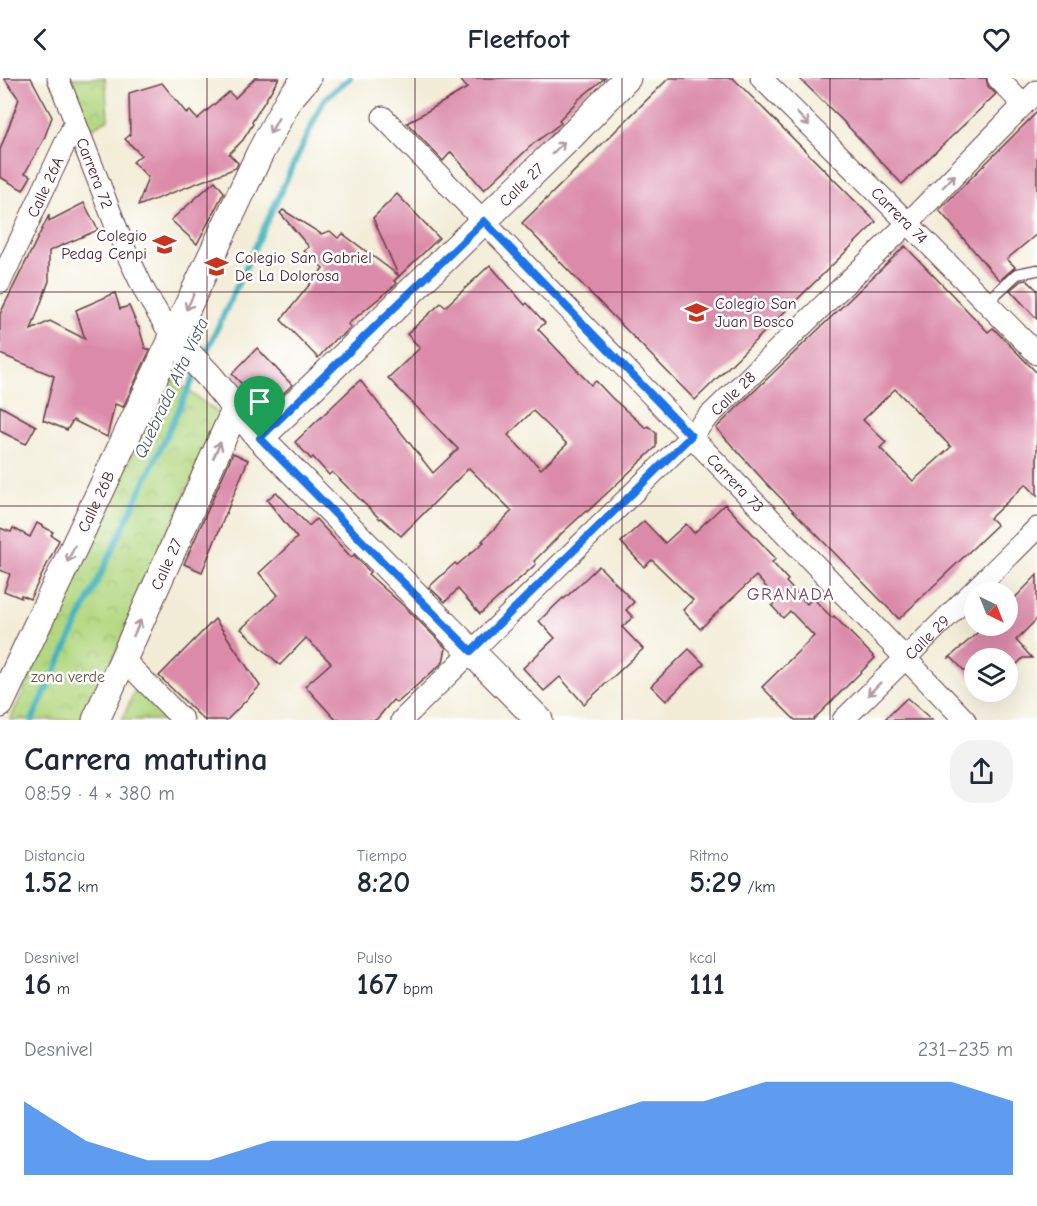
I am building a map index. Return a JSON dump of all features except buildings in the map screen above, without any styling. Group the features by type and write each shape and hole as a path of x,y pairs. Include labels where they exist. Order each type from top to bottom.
{"street":[{"name":"Carrera 72","path":"58,78 126,252 145,292 178,344 210,377 260,438 471,651 530,714"},
{"name":"Calle 26B","path":"0,704 178,344 260,153 289,99 307,78"},
{"name":"Calle 27","path":"260,438 574,133 627,78"},
{"name":"Carrera 74","path":"761,78 1037,354"},
{"path":"998,78 1030,98"},
{"name":"Calle 28","path":"402,720 908,223 1030,98"},
{"name":"Carrera 73","path":"383,117 965,720"},
{"name":"Calle 26A","path":"0,283 75,122"},
{"name":"Calle 27","path":"96,720 236,408"},
{"name":"Calle 29","path":"843,720 1037,528"},
{"path":"123,659 183,720"}],"lane":[{"path":"986,303 1017,274 1037,270"}],"green space":[{"path":"70,78 105,78 108,119 91,129"},
{"name":"zona verde","path":"168,376 221,415 86,720 10,720"},
{"path":"136,688 168,720 122,720"}],"waterway":[{"name":"Quebrada Alta Vista","path":"203,359 324,99 350,78"},
{"name":"Quebrada Alta Vista","path":"32,720 196,373"}],"place":[{"name":"Colegio Pedag Cenpi","path":"165,244"},
{"name":"Colegio San Gabriel De La Dolorosa","path":"217,266"},
{"name":"Colegio San Juan Bosco","path":"697,312"}],"district":[{"name":"GRANADA","path":"791,594"}],"route":[{"path":"484,221 691,436 471,651 260,438 484,221"}]}
